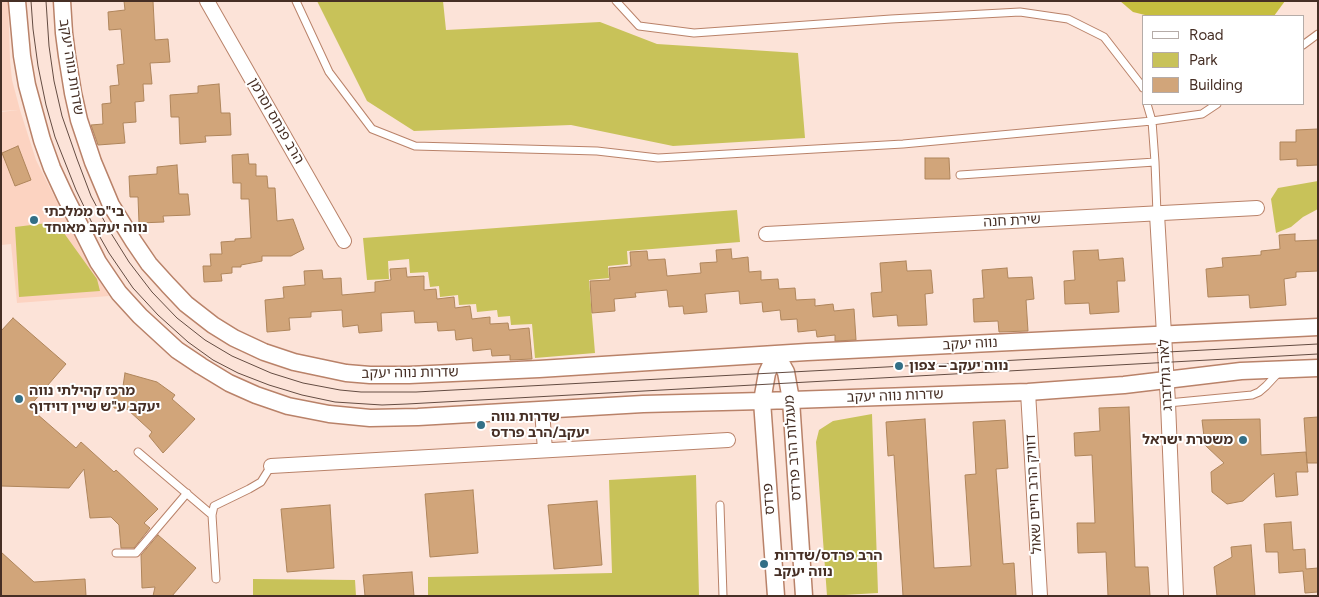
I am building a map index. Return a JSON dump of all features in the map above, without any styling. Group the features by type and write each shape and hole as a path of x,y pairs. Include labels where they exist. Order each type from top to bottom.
{"street":[{"path":"17,1 27,86 42,140 52,168 98,262 119,293 140,316 177,350 229,383 288,406 329,414 370,418 652,404 762,401"},
{"name":"שדרות נווה יעקב","path":"62,1 72,93 93,162 111,205 134,242 168,285 186,304 213,325 234,338 264,352 294,362 346,373 370,375 539,369 776,354"},
{"name":"הרב פנחס וסרמן","path":"207,1 344,241"},
{"name":"שירת חנה","path":"766,234 1257,208"},
{"name":"לאה גולדברג","path":"1157,214 1167,381 1176,596"},
{"path":"1164,334 1318,327"},
{"name":"נווה יעקב","path":"776,354 1164,334"},
{"name":"מעגלות הרב פרדס","path":"776,354 786,372 791,400 804,596"},
{"name":"מעגלות הרב פרדס","path":"762,401 766,373 776,354"},
{"path":"1028,392 1124,386 1240,372 1318,368"},
{"name":"שדרות נווה יעקב","path":"762,401 1028,392"},
{"name":"דוויק הרב חיים שאול","path":"1028,392 1040,596"},
{"name":"פרדס","path":"762,401 776,596"},
{"path":"542,410 545,450"},
{"path":"271,466 728,440"}],"lane":[{"path":"296,1 329,72 372,129 415,146 597,150 658,158 903,144 1152,122 1202,114 1216,105"},
{"path":"616,1 638,26 694,33 1020,12 1068,19 1104,37 1142,86"},
{"path":"1304,44 1318,34"},
{"path":"1147,105 1152,122 1157,214"},
{"path":"960,175 1155,162"},
{"path":"1168,404 1252,395 1259,392 1273,380 1282,369"},
{"path":"138,452 212,515"},
{"path":"216,579 212,515 214,506 261,482 271,466"},
{"path":"116,553 136,553 187,493"},
{"path":"720,505 723,596"}],"shaded area":[{"name":"בי\"ס ממלכתי נווה יעקב מאוחד","path":"1,1 8,1 12,80 36,160 83,254 109,296 17,303 11,244 1,245 1,112 18,110 1,111"},
{"path":"1120,1 1285,1 1275,15 1145,15 1133,12"}],"green space":[{"path":"317,1 443,1 446,30 600,22 657,44 798,53 805,138 673,146 571,125 414,131 367,101"},
{"path":"1318,181 1318,209 1303,217 1291,227 1276,233 1271,199 1278,188"},
{"path":"737,210 740,242 627,251 628,264 608,266 609,278 589,280 595,353 535,358 532,324 511,325 510,316 498,317 497,310 477,312 476,304 459,305 458,295 440,297 439,286 430,287 428,272 410,273 409,259 388,261 389,279 367,280 363,238"},
{"path":"56,222 97,279 100,291 19,297 15,227"},
{"path":"872,414 878,593 827,596 816,442 819,430 833,421"},
{"path":"696,475 699,596 428,596 428,577 612,573 609,480"},
{"path":"253,579 355,580 356,596 253,596"}],"building":[{"path":"124,1 153,1 155,40 168,39 170,62 150,63 152,84 143,84 144,101 135,102 136,122 123,123 125,143 98,145 91,125 103,124 102,104 111,103 110,86 119,85 117,65 124,64 121,29 109,30 108,12 125,10"},
{"path":"219,84 221,113 230,113 231,135 205,136 206,142 180,144 179,117 171,117 170,95 198,93 198,86"},
{"path":"1318,129 1318,165 1297,166 1297,159 1280,160 1280,142 1296,142 1296,130"},
{"path":"18,146 31,180 15,186 2,153"},
{"path":"248,154 249,164 256,164 256,176 267,176 268,188 275,188 277,221 293,219 304,249 291,256 262,256 262,261 241,265 241,267 232,267 232,273 221,274 222,281 204,282 203,266 211,266 210,254 222,254 221,242 251,238 249,199 241,199 241,183 233,183 232,155"},
{"path":"925,158 949,158 950,179 925,179"},
{"path":"177,165 179,194 188,194 190,215 163,216 164,222 139,223 138,197 130,197 129,176 157,174 157,167"},
{"path":"1295,234 1295,241 1318,240 1318,271 1296,272 1296,277 1284,279 1286,305 1250,308 1249,295 1208,297 1206,269 1223,267 1222,258 1261,255 1261,251 1280,249 1279,235"},
{"path":"731,249 732,259 748,257 749,272 761,271 761,280 778,279 779,289 795,288 796,300 815,299 815,306 833,304 834,311 854,309 856,340 835,341 835,335 817,337 816,330 798,332 797,319 781,320 780,310 763,312 762,302 740,304 739,291 705,294 707,312 684,314 683,306 669,307 667,290 635,293 636,297 614,299 615,311 592,313 590,281 610,280 609,268 631,266 630,252 647,251 648,260 665,259 667,276 701,273 700,263 717,262 716,250"},
{"path":"1098,250 1099,260 1123,258 1125,281 1117,281 1119,312 1090,314 1089,303 1065,304 1064,281 1075,280 1073,251"},
{"path":"906,261 907,271 931,270 933,293 925,294 927,325 898,326 897,315 873,317 871,293 882,292 880,263"},
{"path":"406,268 407,277 424,276 424,290 436,289 437,299 454,297 455,308 470,306 472,319 490,317 490,324 508,323 509,330 529,328 532,359 510,360 510,355 492,356 491,349 473,351 472,338 456,340 455,330 438,331 437,322 415,323 414,311 381,313 382,331 359,333 358,325 343,327 342,310 311,312 311,317 289,318 290,330 267,332 265,300 284,298 283,287 305,285 304,271 322,270 323,279 341,278 342,295 375,292 375,282 391,280 390,269"},
{"path":"1007,268 1008,278 1032,277 1034,299 1026,300 1028,331 999,332 998,321 974,322 973,299 984,298 982,270"},
{"path":"13,318 66,364 29,407 76,448 81,442 114,472 116,470 158,509 144,523 150,528 134,548 121,548 119,525 111,517 90,518 84,469 69,488 1,486 1,331"},
{"path":"125,373 157,382 175,395 172,399 195,419 163,453 149,436 152,432 127,409 114,408 114,390 122,393"},
{"path":"1129,407 1135,567 1148,567 1150,596 1108,596 1106,552 1078,553 1077,523 1095,523 1092,455 1075,456 1074,433 1100,431 1099,408"},
{"path":"1318,417 1318,463 1307,463 1304,418"},
{"path":"925,419 934,568 971,566 965,475 976,474 973,422 1005,420 1008,468 996,469 1003,564 1014,563 1016,596 903,596 894,455 888,456 886,422"},
{"path":"1260,419 1261,455 1306,452 1308,472 1296,472 1298,495 1276,497 1274,473 1243,501 1227,504 1212,492 1211,472 1224,463 1205,445 1202,420"},
{"path":"473,490 478,553 430,557 425,494"},
{"path":"597,501 602,565 554,569 548,505"},
{"path":"330,505 334,568 287,572 281,509"},
{"path":"1291,522 1293,550 1305,549 1306,569 1318,568 1318,592 1305,593 1303,571 1279,573 1278,552 1266,552 1264,524"},
{"path":"158,535 196,568 172,596 153,596 155,587 142,588 141,555"},
{"path":"1251,545 1255,596 1217,596 1214,567 1232,557 1231,547"},
{"path":"1,552 34,582 85,579 86,596 1,596"},
{"path":"412,572 414,596 365,596 363,575"}],"tram line":[{"path":"31,1 38,66 55,137 76,190 92,223 109,253 133,288 158,315 188,342 213,360 238,373 302,395 335,402 382,405 407,404 1318,354"},
{"path":"46,1 49,46 62,116 91,196 129,262 152,292 177,318 205,340 232,356 271,373 303,383 361,392 416,392 1318,344"}],"place":[{"name":"בי\"ס ממלכתי נווה יעקב מאוחד","path":"34,220"},
{"name":"נווה יעקב – צפון","path":"899,366"},
{"name":"מרכז קהילתי נווה יעקב ע\"ש שיין דוידוף","path":"19,399"},
{"name":"שדרות נווה יעקב/הרב פרדס","path":"481,425"},
{"name":"משטרת ישראל","path":"1243,440"},
{"name":"הרב פרדס/שדרות נווה יעקב","path":"764,564"}]}
